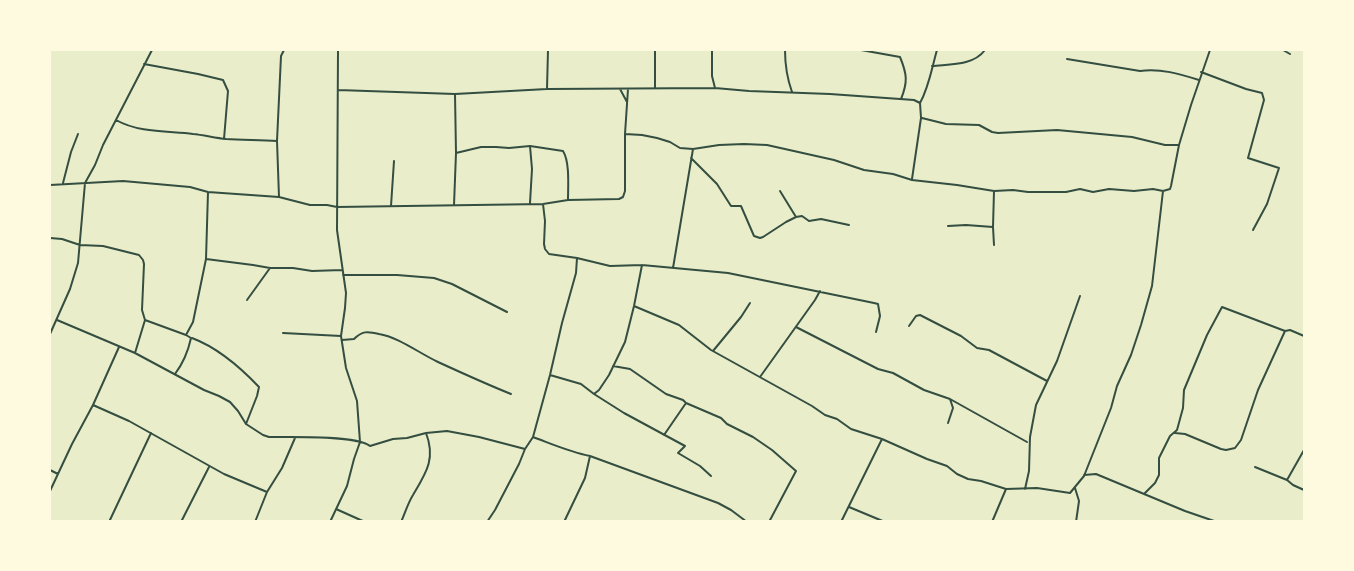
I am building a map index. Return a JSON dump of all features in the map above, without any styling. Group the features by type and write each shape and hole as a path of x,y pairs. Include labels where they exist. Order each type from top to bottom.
{"street":[{"path":"50,334 70,290 78,263 85,183 152,50"},
{"path":"279,197 277,141 281,56 284,50"},
{"path":"330,522 347,486 360,442 357,401 346,368 341,336 346,294 337,207 338,50"},
{"path":"548,50 548,89"},
{"path":"655,50 655,88"},
{"path":"712,50 712,76 715,88"},
{"path":"785,50 785,62 792,92"},
{"path":"861,50 900,57 907,83 901,100"},
{"path":"912,180 921,118 920,103 937,50"},
{"path":"932,66 971,62 985,50"},
{"path":"625,134 657,138 680,148 767,145 912,180 994,191 1013,189 1028,192 1056,192 1080,189 1093,192 1109,189 1134,191 1153,189 1167,191 1171,186 1179,145 1209,50"},
{"path":"1283,50 1290,54"},
{"path":"1067,59 1140,71 1176,73 1199,80"},
{"path":"144,64 223,80 228,90 224,139"},
{"path":"1202,72 1262,93 1264,100 1248,158 1280,168 1267,204 1252,230"},
{"path":"338,90 454,94 548,89 715,88 914,100 920,103"},
{"path":"620,89 627,102"},
{"path":"50,185 123,181 208,192 279,197 310,205 337,207 543,204 568,200 619,199 623,197 625,191 628,89"},
{"path":"454,94 456,153 454,206"},
{"path":"921,118 946,124 979,125 998,133 1057,130 1132,137 1165,145 1179,145"},
{"path":"116,120 137,127 224,139 277,141"},
{"path":"63,183 78,134"},
{"path":"456,153 481,147 530,146 553,148 565,153 568,200"},
{"path":"530,146 532,169 530,203"},
{"path":"673,268 693,149"},
{"path":"691,158 717,184 731,206 741,206 757,238 802,216 809,221 821,219 849,225"},
{"path":"391,206 394,161"},
{"path":"780,191 796,217"},
{"path":"994,191 994,245"},
{"path":"634,306 679,325 713,351 825,415 837,419 851,429 882,439 947,466 968,479 1006,489 1037,488 1070,493 1084,475 1131,355 1152,286 1163,191"},
{"path":"186,335 193,322 206,259 208,192"},
{"path":"543,204 545,249 549,254 609,266 642,265 728,273 878,304 880,316 876,332"},
{"path":"948,226 993,227"},
{"path":"50,238 80,245 103,246 139,255 142,258 144,264 142,310 145,320 135,354"},
{"path":"487,522 532,437 576,273 577,258"},
{"path":"206,259 270,268 293,267 312,271 342,270"},
{"path":"594,394 599,390 625,342 642,265"},
{"path":"248,300 270,268"},
{"path":"343,275 434,278 452,284 507,312"},
{"path":"760,377 820,291"},
{"path":"1025,489 1029,471 1030,436 1036,405 1057,361 1080,296"},
{"path":"713,351 750,303"},
{"path":"1144,494 1155,483 1159,475 1160,458 1170,436 1178,430 1184,408 1184,390 1207,335 1222,307 1285,331 1290,330 1305,336"},
{"path":"909,326 916,316 920,315 961,336 971,345 989,350 1047,381"},
{"path":"57,320 135,354 230,402 246,424 269,437 326,438 365,442 370,446 393,439 447,431 525,449"},
{"path":"145,320 186,335 212,348 259,387 246,424"},
{"path":"796,327 866,363 893,373 924,390 950,399 1027,442"},
{"path":"1175,433 1185,434 1221,449 1235,448 1241,440 1258,390 1285,331"},
{"path":"342,340 354,339 362,332 389,336 438,362 511,394"},
{"path":"283,333 341,336"},
{"path":"175,374 189,350 191,338"},
{"path":"50,491 120,347"},
{"path":"613,366 630,369 666,394 683,399 686,403 721,418 735,429 753,437 772,450 796,471 769,522"},
{"path":"550,375 581,384 594,394 685,446 678,453 700,466 711,476"},
{"path":"948,423 953,408 950,399"},
{"path":"664,435 686,403"},
{"path":"93,405 129,421 209,467 267,492"},
{"path":"401,522 428,466 431,452 426,433"},
{"path":"109,522 151,434"},
{"path":"255,522 267,492 282,468 295,437"},
{"path":"532,437 718,503 747,522"},
{"path":"841,522 882,439"},
{"path":"1287,480 1305,450"},
{"path":"571,522 564,520 585,478 590,456"},
{"path":"181,522 209,467"},
{"path":"1255,467 1305,490"},
{"path":"50,470 58,474"},
{"path":"1084,475 1096,474 1217,522"},
{"path":"1075,488 1079,501 1076,522"},
{"path":"992,522 1006,489"},
{"path":"849,507 885,522"},
{"path":"336,509 365,522"}]}
